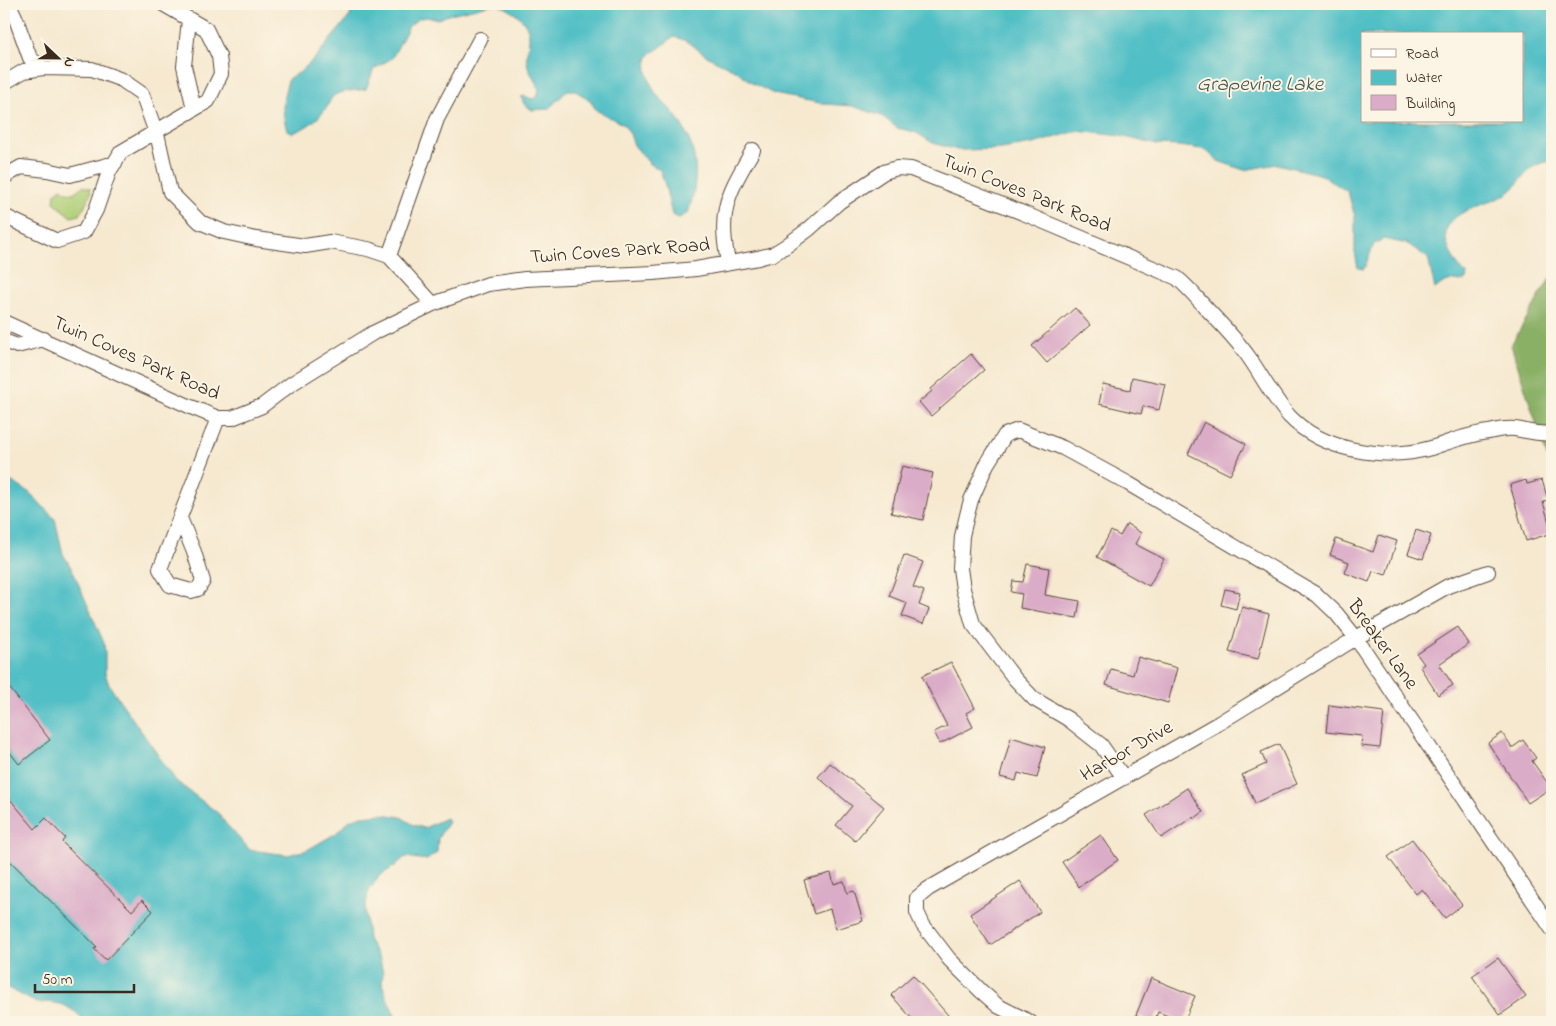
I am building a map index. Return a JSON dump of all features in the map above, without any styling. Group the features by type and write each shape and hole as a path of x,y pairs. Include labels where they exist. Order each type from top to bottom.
{"street":[{"path":"9,4 30,58 42,68"},
{"path":"4,216 57,241 84,232 96,210 109,172 121,152 157,135 208,101 220,74 219,56 206,29 163,4"},
{"path":"189,20 184,66 194,109"},
{"path":"389,256 437,119 480,39"},
{"path":"4,83 24,71 42,68 92,69 122,80 142,94 157,135 170,192 200,222 224,232 256,239 305,246 330,242 346,243 389,256 433,304"},
{"path":"728,263 724,238 726,208 739,175 753,150"},
{"path":"4,177 21,167 70,175 115,163"},
{"name":"Twin Coves Park Road","path":"4,322 218,418 232,418 262,406 291,384 373,333 433,304 488,284 525,279 696,269 773,254 809,229 839,202 884,172 897,168 911,169 1023,213 1177,278 1191,290 1236,341 1289,416 1306,431 1327,443 1356,451 1411,452 1487,432 1514,428 1539,435 1552,433"},
{"path":"4,341 17,346 44,340"},
{"path":"180,518 194,552 202,581 198,589 191,591 170,585 160,569 218,418"},
{"name":"Breaker Lane","path":"1124,778 1100,745 1068,719 1034,699 1015,679 973,624 960,568 962,536 971,500 987,464 1005,435 1018,430 1063,448 1124,481 1317,595 1336,613 1356,638 1552,929"},
{"name":"Harbor Drive","path":"1030,1022 998,1006 981,992 949,959 923,924 917,912 917,898 928,889 1227,718 1356,638 1448,586 1488,572"}],"green space":[{"path":"83,186 90,188 91,193 80,215 71,217 54,202 55,193 61,188 73,193"},
{"path":"1552,275 1552,472 1511,345"}],"water":[{"path":"353,4 493,4 438,19 429,17 419,18 409,26 392,58 374,69 366,89 346,91 335,95 331,98 326,109 317,118 305,127 292,133 287,130 283,110 285,91 289,78 299,73 314,59 350,16"},
{"name":"Grapevine Lake","path":"497,4 1552,4 1552,161 1540,163 1533,168 1507,194 1476,206 1456,217 1449,225 1446,234 1453,258 1457,265 1467,274 1466,280 1447,281 1435,289 1428,258 1408,244 1383,239 1374,244 1364,269 1358,268 1355,253 1355,217 1348,192 1322,175 1277,164 1244,170 1218,161 1202,149 1157,145 1121,136 1077,131 1033,144 1001,149 958,150 933,143 915,132 897,128 882,116 852,106 825,104 774,94 752,83 737,71 710,58 686,41 676,37 651,53 648,57 647,68 649,80 654,91 673,112 687,135 695,160 693,195 688,213 679,218 672,215 660,170 649,163 634,145 624,125 596,110 590,100 574,90 568,90 548,109 532,110 524,104 521,97 525,96 532,99 537,97 539,90 527,62 528,31 523,20 514,12"},
{"path":"4,477 30,493 55,519 63,554 72,569 104,643 105,673 109,685 176,781 219,814 250,850 288,855 307,850 335,834 350,820 362,816 382,814 401,817 414,825 424,828 446,818 448,822 438,838 437,852 427,860 405,857 379,876 368,892 365,910 368,939 380,960 383,973 382,983 398,1022 84,1022 77,1013 64,1005 49,1002 37,1003 4,986"}],"building":[{"path":"1075,308 1090,325 1047,363 1032,346"},
{"path":"971,354 984,370 931,416 919,402"},
{"path":"1132,377 1165,384 1159,410 1143,406 1141,414 1099,404 1103,384 1130,390"},
{"path":"1204,422 1246,444 1230,475 1188,454"},
{"path":"902,466 933,473 923,520 891,513"},
{"path":"1526,480 1527,484 1542,480 1548,500 1543,502 1552,533 1526,541 1510,485"},
{"path":"1127,524 1141,533 1135,544 1164,559 1149,586 1097,557 1111,531 1120,536"},
{"path":"1416,530 1431,535 1423,559 1408,554"},
{"path":"1379,535 1397,541 1386,575 1373,571 1369,582 1345,573 1349,562 1330,555 1336,539 1373,552"},
{"path":"904,555 923,562 913,587 924,591 919,605 929,609 923,624 902,616 907,603 889,596"},
{"path":"1027,564 1049,568 1045,595 1080,601 1077,618 1020,608 1022,594 1011,592 1013,581 1023,582"},
{"path":"1225,589 1240,592 1236,609 1221,605"},
{"path":"1242,607 1269,614 1258,659 1229,652"},
{"path":"1458,627 1469,644 1439,664 1453,685 1438,695 1420,667 1424,664 1417,654"},
{"path":"1138,657 1177,668 1168,703 1106,685 1111,669 1133,675"},
{"path":"951,662 975,708 966,713 973,727 940,744 934,732 947,726 922,676"},
{"path":"4,681 50,740 19,764 4,745"},
{"path":"1329,705 1384,712 1380,748 1361,746 1362,736 1326,732"},
{"path":"1502,733 1512,748 1523,740 1536,758 1532,761 1551,788 1528,803 1488,743"},
{"path":"1011,737 1045,747 1037,778 1018,773 1016,781 1000,777"},
{"path":"1279,744 1297,784 1255,803 1242,775 1266,764 1261,752"},
{"path":"830,763 884,807 855,841 836,825 852,806 818,777"},
{"path":"1187,788 1203,812 1161,838 1146,815"},
{"path":"4,792 35,829 46,818 65,838 62,842 132,911 142,900 153,911 106,960 94,949 97,947 4,855"},
{"path":"1101,835 1118,860 1079,887 1062,862"},
{"path":"1412,839 1462,905 1445,918 1422,889 1416,894 1388,857"},
{"path":"831,873 834,884 844,881 847,893 854,891 863,921 836,929 830,909 814,914 804,880"},
{"path":"1020,881 1040,912 990,945 970,914"},
{"path":"1498,958 1526,997 1500,1015 1472,976"},
{"path":"913,975 954,1022 915,1022 891,995"},
{"path":"1151,978 1195,996 1184,1022 1158,1012 1154,1022 1136,1015"}]}
